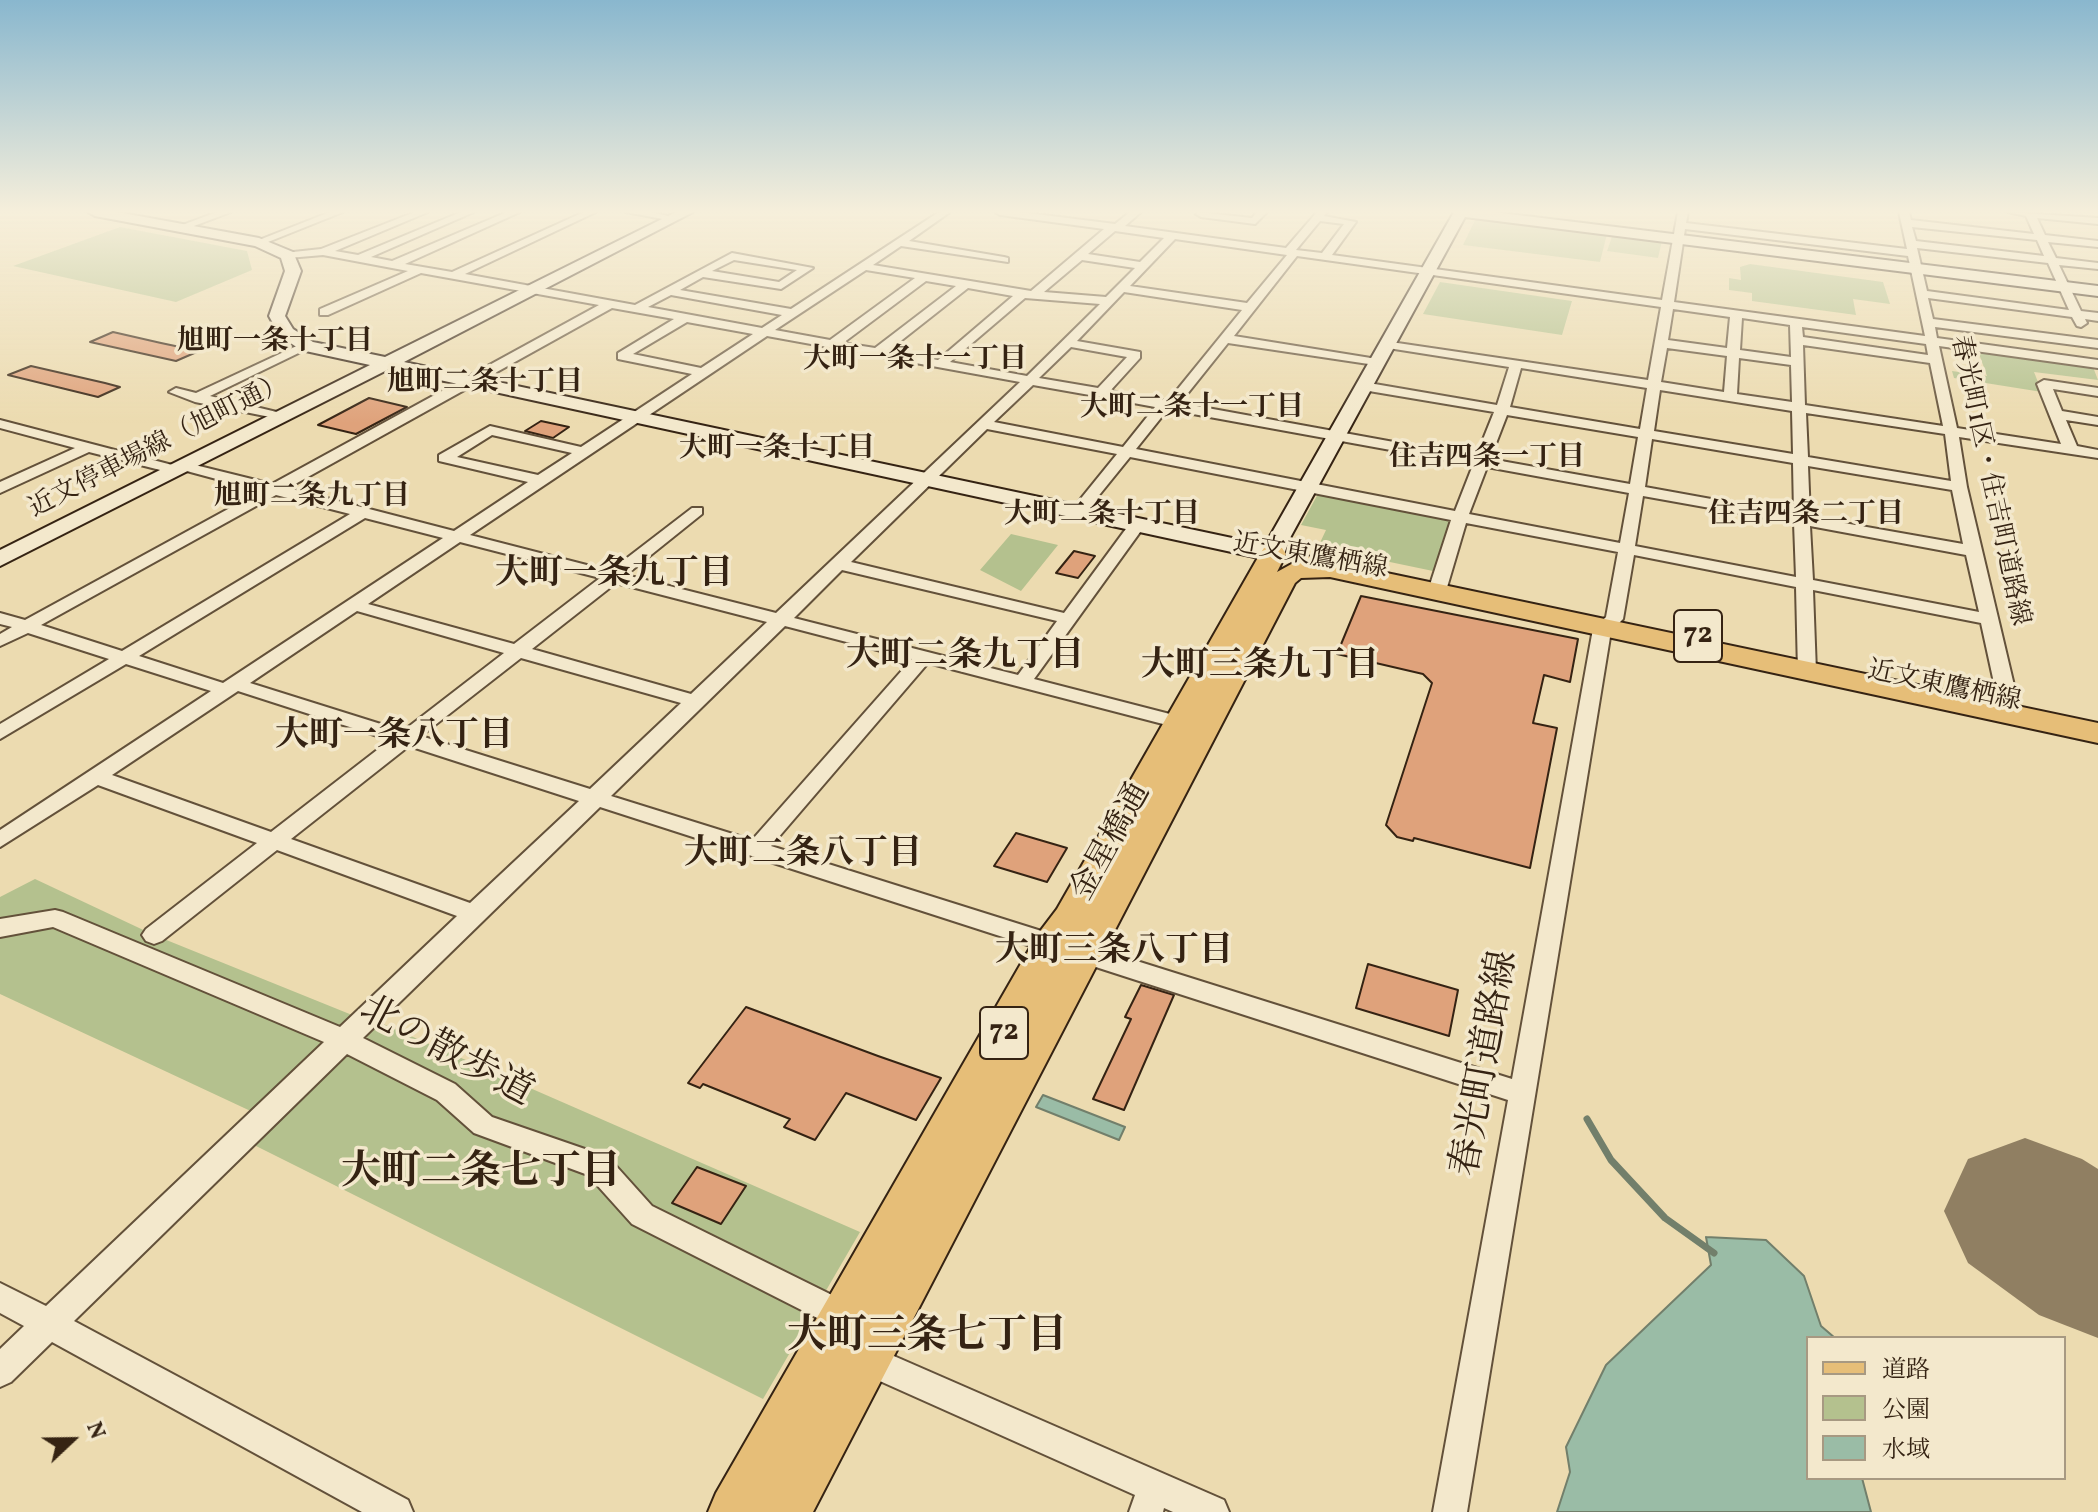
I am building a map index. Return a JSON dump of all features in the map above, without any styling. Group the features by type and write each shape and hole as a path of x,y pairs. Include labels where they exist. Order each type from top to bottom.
{"main road":[{"name":"近文東鷹栖線","path":"1278,567 1297,553 1438,588 1806,666 2010,708 2098,720"},
{"name":"近文東鷹栖線","path":"1278,567 1292,572 1327,570 1438,588"},
{"name":"金星橋通","path":"735,1512 842,1337 1066,949 1100,928 1193,725 1278,567"},
{"name":"近文東鷹栖線","path":"2010,708 2098,733"},
{"name":"金星橋通","path":"784,1512 842,1337"}],"street":[{"path":"289,283 277,316 286,332 307,346"},
{"path":"324,312 391,283"},
{"path":"490,283 1973,551"},
{"name":"近文停車場線（旭町通）","path":"0,559 546,283"},
{"path":"637,309 684,283"},
{"path":"760,283 781,286 786,283"},
{"path":"0,840 839,283"},
{"path":"832,345 916,283"},
{"path":"957,283 1028,294 1115,294 1248,307"},
{"path":"940,364 1044,283"},
{"path":"0,1371 1068,343 1126,283"},
{"path":"1078,512 1267,283"},
{"name":"金星橋通","path":"1278,567 1308,486 1423,283"},
{"path":"1510,283 2098,362 2094,344 2062,283"},
{"name":"春光町道路線","path":"1450,1512 1522,1093 1608,624 1627,549 1671,283"},
{"name":"春光町1区・住吉町道路線","path":"1919,283 1951,431 1959,487 2010,708"},
{"path":"2045,283 2098,291"},
{"path":"877,353 966,284"},
{"path":"669,291 794,313"},
{"path":"1922,294 2098,317"},
{"path":"0,641 610,304"},
{"path":"1730,397 1736,314"},
{"path":"685,318 622,356 702,372"},
{"path":"1796,322 1806,666"},
{"path":"1927,322 2094,344"},
{"path":"1223,338 1377,363"},
{"path":"1797,340 1936,360"},
{"path":"1068,343 1136,355 1101,393"},
{"path":"1661,343 1797,362"},
{"path":"1388,344 2098,454"},
{"path":"195,398 307,346"},
{"name":"近文東鷹栖線","path":"307,346 1137,525 1278,567"},
{"path":"1438,588 1460,517 1502,410 1516,363"},
{"path":"2071,450 2044,384 2098,392"},
{"path":"1363,386 1959,487"},
{"path":"176,392 280,417"},
{"path":"2058,415 2098,421"},
{"path":"0,424 1193,725"},
{"path":"984,424 1991,620"},
{"path":"0,435 16,428"},
{"path":"540,480 444,458 490,430 584,452"},
{"path":"0,488 88,447"},
{"path":"154,935 515,650 697,511"},
{"path":"0,733 362,513"},
{"path":"1022,682 1137,525"},
{"path":"837,564 1069,619"},
{"path":"354,605 696,701"},
{"path":"0,618 123,658 407,737 1522,1093"},
{"path":"756,850 924,657"},
{"path":"95,776 476,914"},
{"name":"北の散歩道","path":"0,928 55,918 344,1040 446,1092 483,1125 598,1166 642,1215 842,1337 1151,1499 1212,1512"},
{"path":"0,1297 396,1512"}],"green space":[{"path":"88,283 222,283 176,302"},
{"path":"1440,283 1572,301 1562,335 1423,314"},
{"path":"1729,283 1883,283 1890,304 1853,299 1856,315 1752,301 1752,293 1729,290"},
{"path":"1978,351 2093,367 2098,380 2034,372 2042,392 1954,378 1952,371 1987,376"},
{"path":"1319,492 1453,519 1433,571 1318,547 1326,530 1301,525"},
{"path":"1011,534 1058,545 1021,591 980,570"},
{"path":"35,879 154,935 362,1019 257,1114 0,994 0,897"},
{"path":"381,1023 860,1232 763,1399 254,1145"}],"water":[{"path":"1043,1095 1125,1127 1119,1140 1036,1107"},
{"path":"1706,1237 1766,1240 1804,1276 1821,1326 1833,1336 1806,1336 1806,1480 1863,1480 1871,1512 1557,1512 1570,1472 1566,1447 1606,1365 1711,1265"}],"building":[{"path":"113,332 199,351 176,361 90,342"},
{"path":"31,366 120,387 98,397 8,375"},
{"path":"369,398 407,407 356,434 318,425"},
{"path":"541,421 569,427 553,438 525,431"},
{"path":"1074,551 1095,556 1078,578 1056,573"},
{"path":"1361,596 1578,639 1570,682 1544,675 1533,723 1557,728 1530,868 1414,838 1413,841 1397,837 1386,825 1432,683 1423,674 1337,654"},
{"path":"1016,833 1067,848 1047,882 994,866"},
{"path":"1368,964 1458,990 1449,1036 1356,1008"},
{"path":"1141,985 1174,995 1124,1110 1093,1099 1131,1019 1125,1017"},
{"path":"746,1007 941,1078 916,1120 846,1093 815,1140 784,1127 790,1119 703,1084 700,1088 688,1083"},
{"path":"697,1167 746,1186 721,1224 672,1203"}],"waterway":[{"path":"1587,1119 1611,1160 1665,1218 1714,1253"}],"runway":[{"path":"2025,1211 2098,1260"}],"district":[{"name":"旭町一条十丁目","path":"275,344"},
{"name":"大町一条十一丁目","path":"915,362"},
{"name":"旭町二条十丁目","path":"485,385"},
{"name":"大町二条十一丁目","path":"1192,410"},
{"name":"大町一条十丁目","path":"777,451"},
{"name":"住吉四条一丁目","path":"1487,460"},
{"name":"旭町二条九丁目","path":"312,499"},
{"name":"大町二条十丁目","path":"1102,517"},
{"name":"住吉四条二丁目","path":"1806,517"},
{"name":"大町一条九丁目","path":"614,577"},
{"name":"大町二条九丁目","path":"965,659"},
{"name":"大町三条九丁目","path":"1260,669"},
{"name":"大町一条八丁目","path":"394,739"},
{"name":"大町二条八丁目","path":"803,857"},
{"name":"大町三条八丁目","path":"1114,954"},
{"name":"大町二条七丁目","path":"481,1176"},
{"name":"大町三条七丁目","path":"927,1340"}]}
